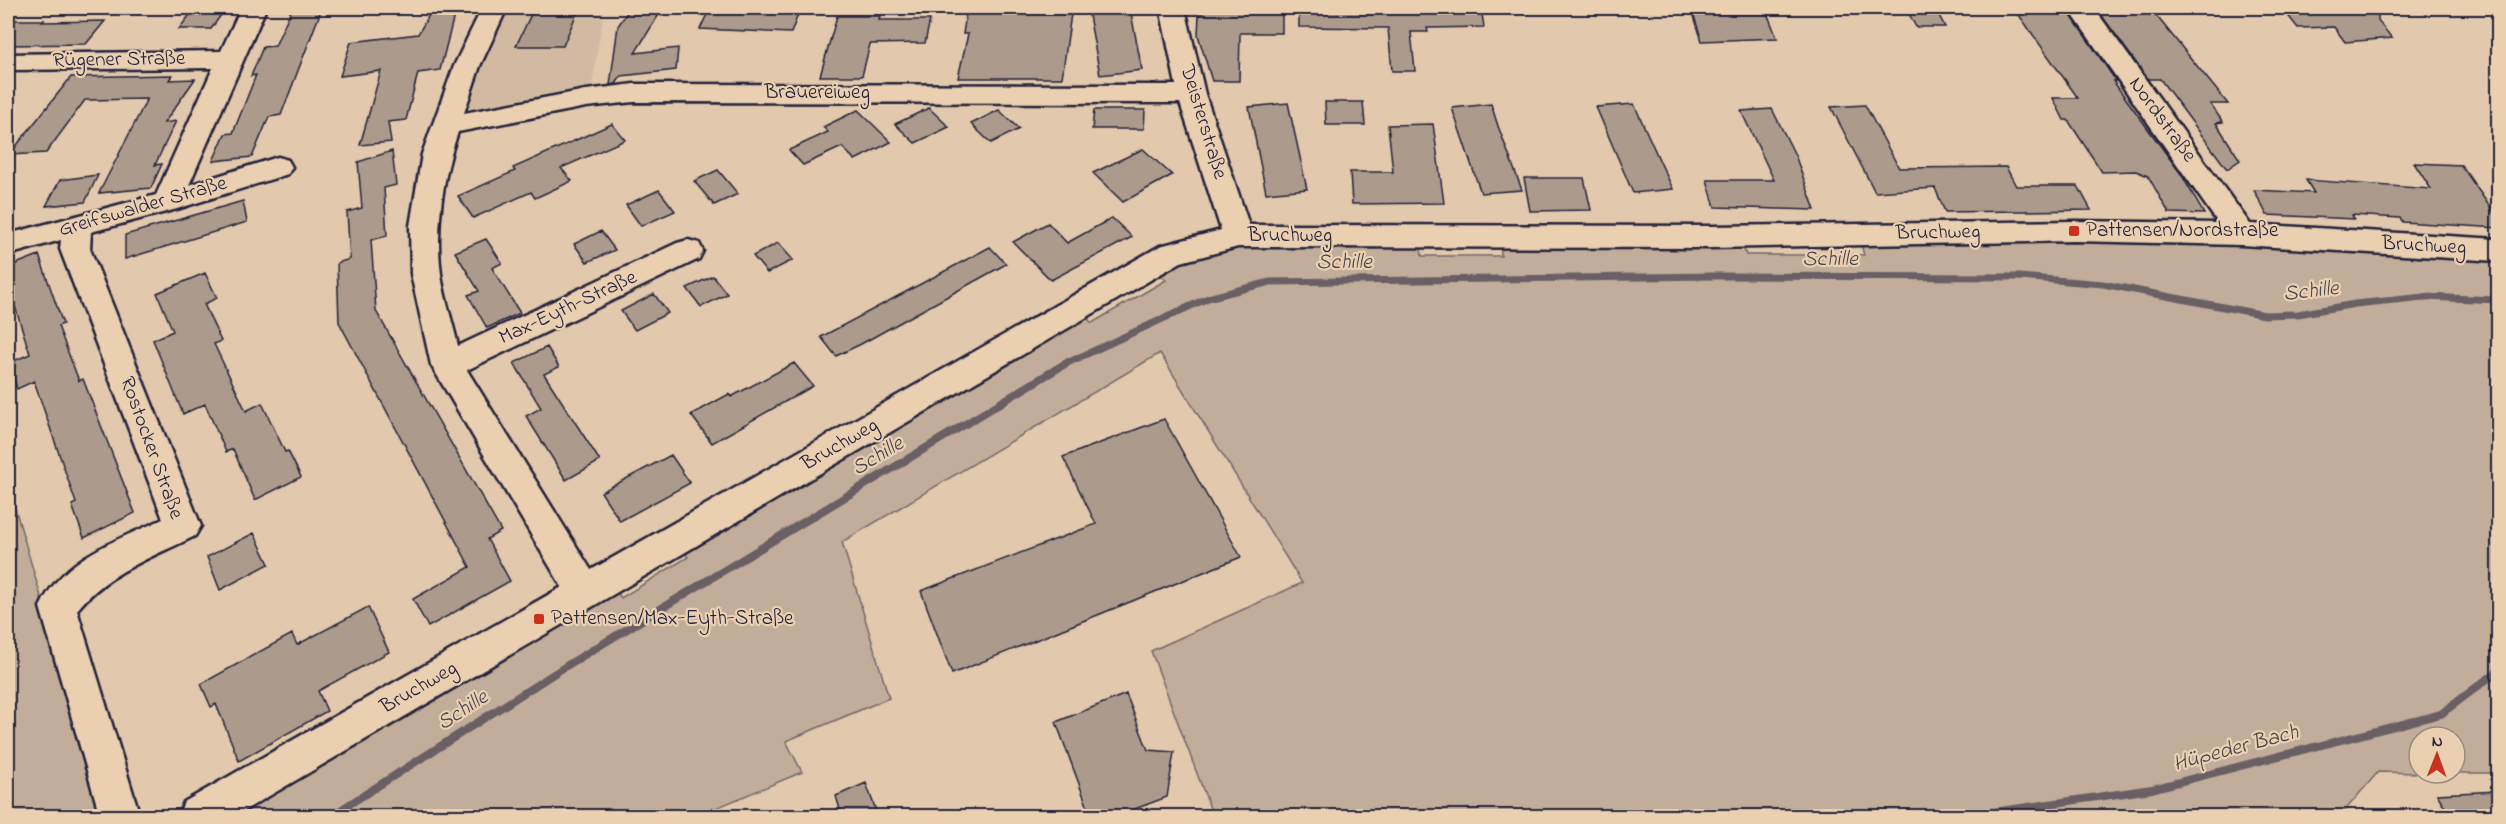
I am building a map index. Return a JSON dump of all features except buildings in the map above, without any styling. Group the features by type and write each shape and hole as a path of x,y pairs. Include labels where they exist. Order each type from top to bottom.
{"street":[{"path":"167,202 253,8"},
{"path":"494,8 467,66 429,180 425,226 426,274 447,365 585,592"},
{"name":"Deisterstraße","path":"1173,8 1191,94 1238,236"},
{"name":"Nordstraße","path":"2081,8 2241,234"},
{"name":"Rügener Straße","path":"8,62 230,59"},
{"name":"Brauereiweg","path":"446,125 491,119 602,95 634,93 1191,94"},
{"name":"Greifswalder Straße","path":"8,244 167,202 278,167"},
{"name":"Rostocker Straße","path":"76,227 75,249 183,526 94,568 80,580 58,607 120,816"},
{"name":"Bruchweg","path":"198,816 1171,254 1238,236 1711,237 2074,231 2241,234 2499,250"},
{"name":"Max-Eyth-Straße","path":"447,365 688,251"}],"shaded area":[{"path":"506,8 604,8 592,86 499,111 472,109 466,101 485,50"},
{"path":"1741,241 1746,255 1864,255 1860,241 2245,242 2498,257 2498,773 2467,773 2467,725 2407,725 2407,773 2378,772 2340,816 1213,816 1151,651 1302,583 1160,353 842,542 889,698 786,741 802,772 697,816 225,816 613,585 621,598 688,557 680,545 1081,312 1092,323 1166,280 1155,270 1184,258 1249,245 1319,242 1420,243 1422,256 1501,256 1500,243"},
{"path":"8,484 105,816 8,816"}],"waterway":[{"name":"Schille","path":"1065,364 1208,298 1270,282 1714,276 2019,277 2103,284 2265,315 2298,314 2355,304 2424,297 2498,300"},
{"name":"Schille","path":"331,816 566,666 1068,362"},
{"name":"Hüpeder Bach","path":"1966,816 2152,789 2441,714 2498,671"}],"place":[{"name":"Pattensen/Nordstraße","path":"2074,231"},
{"name":"Pattensen/Max-Eyth-Straße","path":"539,619"}]}
